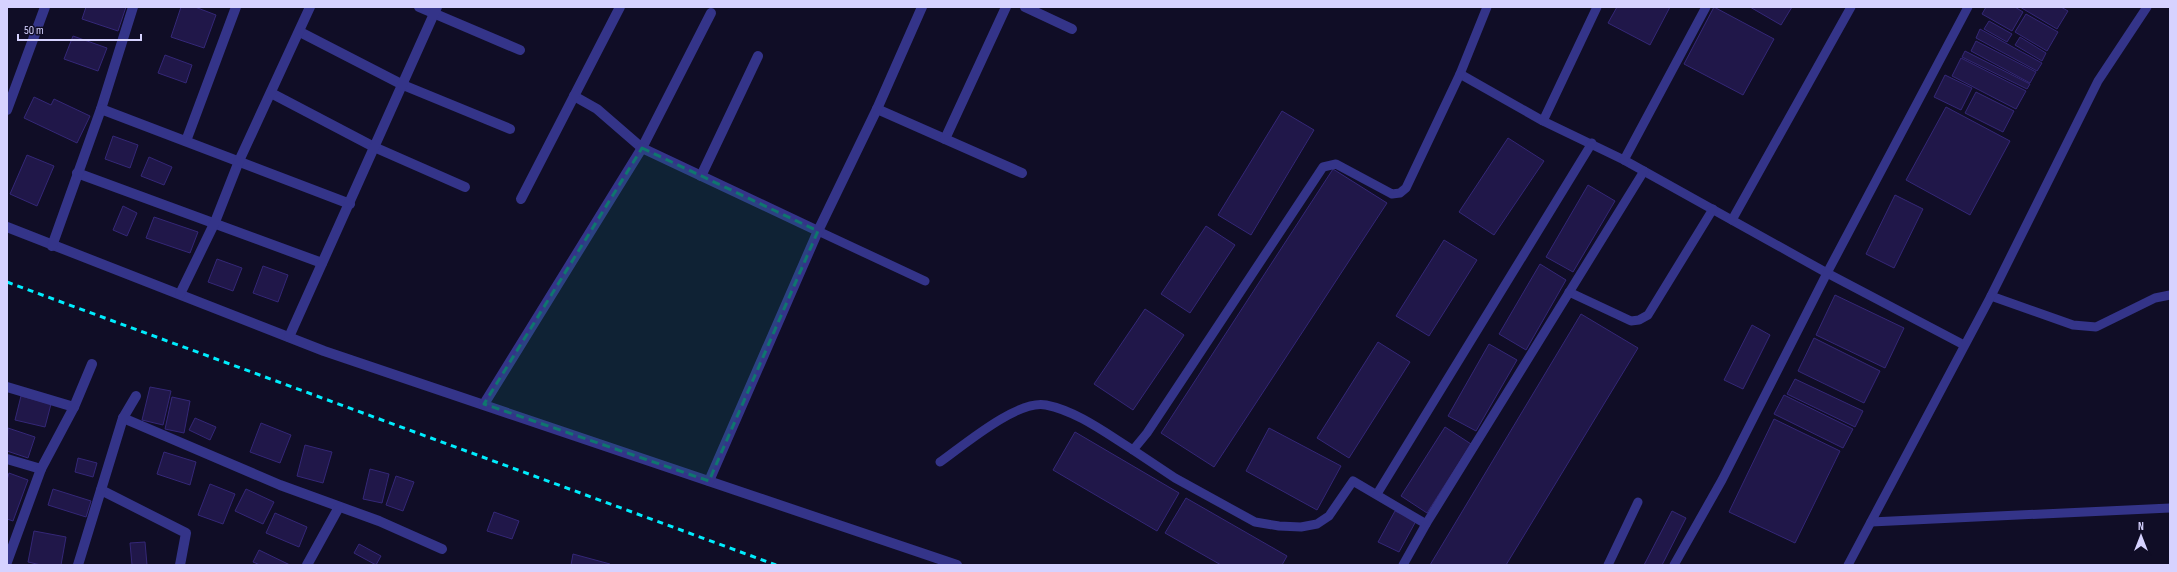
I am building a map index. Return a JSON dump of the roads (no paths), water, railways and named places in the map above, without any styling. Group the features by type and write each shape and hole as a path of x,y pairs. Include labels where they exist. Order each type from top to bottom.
{"street":[{"path":"7,110 45,7"},
{"path":"52,246 101,109 133,7"},
{"path":"186,141 236,7"},
{"path":"180,294 215,222 239,161 300,32 310,7"},
{"path":"419,7 436,10 520,50"},
{"path":"522,199 620,7"},
{"path":"709,481 818,231 876,109 922,7"},
{"path":"945,139 1006,7"},
{"path":"1025,7 1072,29"},
{"path":"289,337 436,10"},
{"path":"484,404 642,148 711,13"},
{"path":"300,32 403,85 510,129"},
{"path":"701,176 758,56"},
{"path":"271,93 374,147 465,187"},
{"path":"574,96 597,109 642,148 818,231"},
{"path":"101,109 350,204"},
{"path":"876,109 1022,173"},
{"path":"77,173 215,222 322,263"},
{"path":"7,228 324,351 484,404 580,439 957,565"},
{"path":"7,562 41,469 74,407 92,364"},
{"path":"7,387 74,407"},
{"path":"78,565 123,418 136,396"},
{"path":"123,418 280,484 379,521 442,549"},
{"path":"7,460 41,469"},
{"path":"101,490 186,533 180,565"},
{"path":"307,565 339,507"}],"lane":[{"path":"1134,450 1147,433 1323,167 1336,164 1392,194 1400,193 1406,188 1460,74 1487,7"},
{"path":"1543,122 1596,7"},
{"path":"1624,160 1706,7"},
{"path":"1732,220 1851,7"},
{"path":"1674,565 1722,480 1827,273 1968,7"},
{"path":"1848,565 1991,296 2098,81 2147,7"},
{"path":"1460,74 1543,122 1624,160 1827,273 1964,346"},
{"path":"1377,494 1592,144"},
{"path":"1402,565 1644,171"},
{"path":"1569,292 1631,320 1639,320 1648,315 1713,209"},
{"path":"818,231 925,281"},
{"path":"1991,296 2073,325 2096,327 2155,298 2170,295"},
{"path":"940,462 1008,414 1030,405 1045,405 1062,410 1134,450 1175,478 1255,522 1279,526 1301,527 1318,524 1329,516 1353,481 1426,524"},
{"path":"1608,565 1638,502"},
{"path":"1871,522 2170,508"}],"railway":[{"path":"7,282 776,565"}]}
